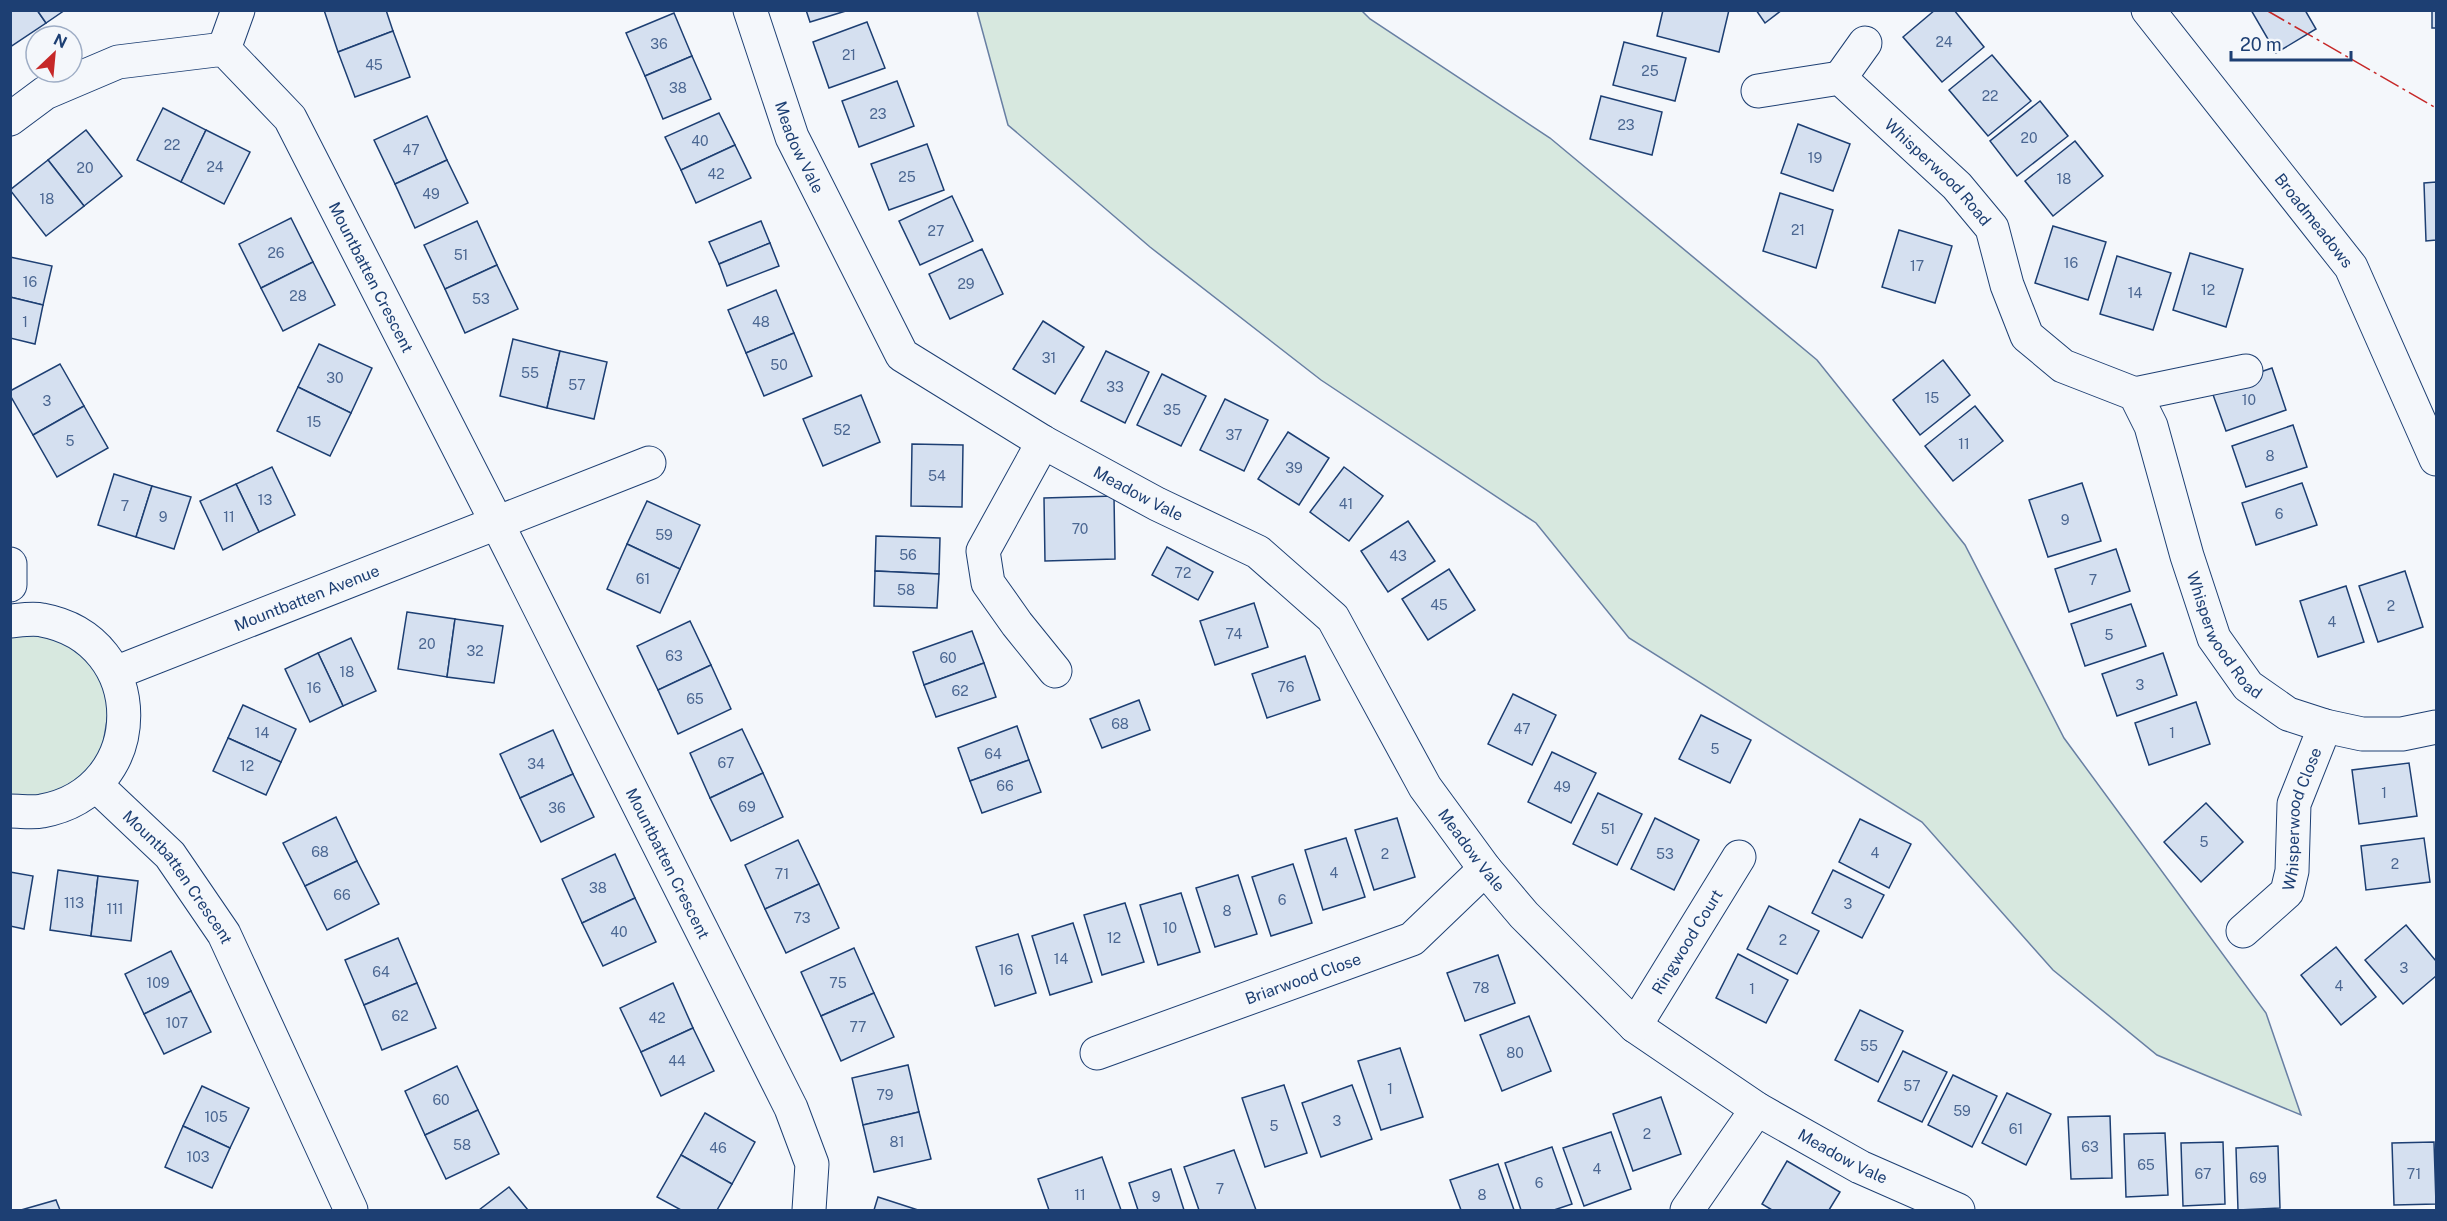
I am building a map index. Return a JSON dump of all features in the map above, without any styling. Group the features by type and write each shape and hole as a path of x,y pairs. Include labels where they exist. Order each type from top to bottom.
{"street":[{"path":"10,119 45,93 118,62 224,49 238,10"},
{"name":"Meadow Vale","path":"750,10 792,138 902,355 1043,442 1158,504 1258,552 1333,618 1425,787 1485,869 1524,915 1635,1026 1757,1109 1860,1167 1958,1210"},
{"name":"Broadmeadows","path":"2149,11 2351,267 2436,459"},
{"path":"1758,91 1840,78 1865,43"},
{"name":"Mountbatten Crescent","path":"224,49 290,118 497,523 791,1108 812,1164 809,1210"},
{"name":"Whisperwood Road","path":"1840,78 1957,186 1992,228 2007,285 2027,336 2062,366 2135,394 2151,426 2187,556 2214,638 2248,686 2288,714 2325,726 2362,734 2402,734 2436,728"},
{"path":"2135,394 2246,370"},
{"path":"1043,442 983,551 988,583 1017,624 1055,670"},
{"path":"497,523 648,463"},
{"name":"Mountbatten Avenue","path":"115,674 497,523"},
{"path":"10,564 10,585"},
{"path":"10,621 41,619 71,629 98,649 115,674 125,706 124,731 113,763 96,785 69,804 41,812 10,810"},
{"name":"Whisperwood Close","path":"2243,932 2287,892 2292,871 2294,804 2325,726"},
{"name":"Mountbatten Crescent","path":"96,785 170,855 224,934 351,1210"},
{"name":"Ringwood Court","path":"1635,1026 1739,858"},
{"name":"Briarwood Close","path":"1097,1053 1412,939 1485,869"},
{"path":"1687,1210 1757,1109"}],"shaded area":[{"path":"977,11 1362,11 1370,19 1550,138 1817,360 1965,545 2064,738 2266,1013 2301,1115 2157,1055 2053,970 1922,822 1629,638 1536,523 1321,380 1150,247 1008,125"},
{"path":"41,619 115,673 96,785 11,811 11,621"}],"building":[{"path":"10,10 37,10 46,23 24,24 24,38 10,47"},
{"path":"37,10 65,10 46,23"},
{"path":"324,10 386,10 393,31 338,52"},
{"path":"806,10 849,10 810,22"},
{"path":"1663,10 1729,10 1719,52 1657,36"},
{"path":"1756,10 1782,10 1765,23"},
{"path":"1935,10 1954,10 1984,47 1942,82 1903,37"},
{"path":"2251,10 2305,10 2316,29 2276,53"},
{"path":"2432,10 2436,10 2436,28 2432,28"},
{"path":"674,13 692,56 645,76 626,33"},
{"path":"867,22 885,68 829,88 813,42"},
{"path":"393,31 410,77 355,97 338,52"},
{"path":"1624,42 1686,58 1675,101 1613,85"},
{"path":"1992,55 2031,101 1988,136 1949,90"},
{"path":"692,56 711,99 663,119 645,76"},
{"path":"897,81 914,126 859,147 842,101"},
{"path":"1601,96 1662,112 1652,155 1590,139"},
{"path":"2040,101 2068,136 2017,176 1990,141"},
{"path":"163,108 206,130 181,182 137,160"},
{"path":"719,113 735,145 681,170 665,137"},
{"path":"427,116 447,160 395,184 374,140"},
{"path":"1798,124 1850,144 1833,191 1781,173"},
{"path":"86,130 122,176 84,206 48,160"},
{"path":"206,130 250,152 224,204 181,182"},
{"path":"2075,141 2103,176 2053,216 2025,181"},
{"path":"927,144 944,190 889,210 871,164"},
{"path":"735,145 751,178 696,203 681,170"},
{"path":"48,160 84,206 46,236 10,190"},
{"path":"447,160 468,203 415,228 395,184"},
{"path":"2436,182 2436,240 2426,241 2424,183"},
{"path":"1780,193 1833,210 1816,268 1763,251"},
{"path":"952,196 973,241 920,265 899,221"},
{"path":"291,218 313,262 261,288 239,244"},
{"path":"477,221 497,265 445,289 424,245"},
{"path":"761,221 770,243 719,264 709,242"},
{"path":"2053,226 2106,242 2088,300 2035,283"},
{"path":"1899,230 1952,246 1935,303 1882,287"},
{"path":"770,243 779,266 727,286 719,264"},
{"path":"982,249 1003,294 950,319 929,274"},
{"path":"2190,253 2243,269 2226,327 2173,310"},
{"path":"2117,256 2171,273 2153,330 2100,314"},
{"path":"10,257 52,266 43,305 10,297"},
{"path":"313,262 335,305 283,331 261,288"},
{"path":"497,265 518,309 465,333 445,289"},
{"path":"776,290 794,333 746,353 728,310"},
{"path":"10,297 43,305 35,344 10,338"},
{"path":"1043,321 1084,347 1055,394 1013,369"},
{"path":"794,333 812,376 764,396 746,353"},
{"path":"513,339 560,351 547,408 500,396"},
{"path":"319,344 372,368 351,413 298,387"},
{"path":"560,351 607,362 594,419 547,408"},
{"path":"1106,351 1149,372 1125,423 1081,401"},
{"path":"1943,360 1970,395 1920,435 1893,400"},
{"path":"60,364 84,406 33,435 10,395 10,391"},
{"path":"2272,368 2286,410 2226,431 2211,389"},
{"path":"1162,374 1206,396 1181,446 1137,425"},
{"path":"298,387 351,413 330,456 277,431"},
{"path":"861,395 880,442 823,466 803,419"},
{"path":"1225,399 1268,420 1244,471 1200,450"},
{"path":"84,406 108,448 57,477 33,435"},
{"path":"1975,406 2003,441 1953,481 1925,446"},
{"path":"2293,425 2307,467 2246,487 2232,446"},
{"path":"1288,432 1329,458 1299,505 1258,479"},
{"path":"912,444 963,445 962,507 911,506"},
{"path":"272,467 295,515 259,532 236,484"},
{"path":"1344,467 1383,496 1349,541 1310,512"},
{"path":"114,474 152,486 136,537 98,525"},
{"path":"2082,483 2101,541 2048,557 2029,500"},
{"path":"2302,483 2317,525 2256,545 2242,503"},
{"path":"236,484 259,532 223,550 200,501"},
{"path":"152,486 191,497 174,549 136,537"},
{"path":"1114,496 1115,559 1045,561 1044,498"},
{"path":"647,501 700,525 680,569 627,544"},
{"path":"1408,521 1435,561 1388,592 1361,551"},
{"path":"876,536 940,538 939,574 875,571"},
{"path":"627,544 680,569 660,613 607,589"},
{"path":"1167,547 1213,572 1198,600 1152,575"},
{"path":"2116,549 2130,591 2069,612 2055,569"},
{"path":"1449,569 1475,610 1428,640 1402,599"},
{"path":"875,571 939,574 937,608 874,606"},
{"path":"2405,571 2423,627 2378,642 2359,586"},
{"path":"2346,586 2364,642 2318,657 2300,601"},
{"path":"1254,603 1268,647 1215,665 1200,621"},
{"path":"2131,604 2146,646 2085,666 2071,624"},
{"path":"407,612 455,619 447,677 398,669"},
{"path":"455,619 503,626 494,683 447,677"},
{"path":"690,621 711,665 658,690 637,646"},
{"path":"972,631 984,663 924,685 913,652"},
{"path":"351,638 376,691 343,706 318,653"},
{"path":"318,653 343,706 310,722 285,669"},
{"path":"2163,653 2177,695 2117,716 2102,674"},
{"path":"1305,656 1320,700 1267,718 1252,674"},
{"path":"984,663 996,697 936,717 924,685"},
{"path":"711,665 731,709 678,734 658,690"},
{"path":"1513,694 1556,715 1532,765 1488,744"},
{"path":"1139,700 1150,730 1102,748 1090,719"},
{"path":"2196,702 2210,744 2149,765 2135,723"},
{"path":"243,705 296,729 281,762 228,738"},
{"path":"1701,715 1751,740 1730,783 1679,759"},
{"path":"1017,726 1029,760 970,781 958,748"},
{"path":"742,729 763,773 710,798 690,753"},
{"path":"553,730 573,774 520,798 500,754"},
{"path":"228,738 281,762 266,795 213,771"},
{"path":"1552,752 1596,773 1571,823 1528,802"},
{"path":"1029,760 1041,792 982,813 970,781"},
{"path":"2409,763 2417,816 2359,824 2352,770"},
{"path":"763,773 783,817 731,841 710,798"},
{"path":"573,774 594,817 541,842 520,798"},
{"path":"1598,793 1642,814 1617,865 1573,844"},
{"path":"2206,803 2243,842 2201,882 2164,842"},
{"path":"336,817 357,861 305,886 283,843"},
{"path":"1397,818 1415,877 1374,890 1355,830"},
{"path":"1655,818 1699,840 1674,890 1631,869"},
{"path":"1860,819 1911,844 1889,888 1839,862"},
{"path":"1346,838 1365,897 1323,910 1305,850"},
{"path":"2424,838 2430,882 2366,890 2361,846"},
{"path":"798,840 819,884 765,909 745,865"},
{"path":"615,854 635,898 582,923 562,879"},
{"path":"357,861 379,904 327,930 305,886"},
{"path":"1293,864 1312,923 1271,936 1252,877"},
{"path":"58,870 98,876 91,936 50,930"},
{"path":"1833,870 1884,895 1862,938 1812,913"},
{"path":"10,872 33,876 24,929 10,926"},
{"path":"1238,875 1257,934 1215,947 1196,888"},
{"path":"98,876 138,881 131,941 91,936"},
{"path":"819,884 839,928 786,953 765,909"},
{"path":"1181,893 1200,952 1158,965 1140,905"},
{"path":"635,898 656,942 603,966 582,923"},
{"path":"1125,903 1144,962 1102,975 1084,915"},
{"path":"1769,906 1819,931 1797,974 1747,949"},
{"path":"1073,923 1092,982 1050,995 1032,936"},
{"path":"2406,925 2436,961 2436,976 2403,1004 2365,960"},
{"path":"1018,934 1036,993 995,1006 976,947"},
{"path":"398,938 417,983 364,1005 345,960"},
{"path":"2336,947 2376,997 2341,1025 2301,975"},
{"path":"854,948 874,993 821,1016 801,972"},
{"path":"171,951 191,991 144,1014 125,974"},
{"path":"1738,954 1788,980 1766,1023 1716,998"},
{"path":"1498,955 1515,1003 1465,1021 1447,973"},
{"path":"417,983 436,1028 382,1050 364,1005"},
{"path":"673,983 693,1028 641,1052 620,1008"},
{"path":"191,991 211,1032 164,1054 144,1014"},
{"path":"874,993 894,1037 841,1061 821,1016"},
{"path":"1860,1010 1903,1031 1878,1082 1835,1060"},
{"path":"1529,1016 1551,1071 1502,1091 1480,1035"},
{"path":"693,1028 714,1071 661,1096 641,1052"},
{"path":"1400,1048 1423,1117 1381,1130 1358,1061"},
{"path":"1903,1051 1947,1072 1922,1122 1878,1101"},
{"path":"908,1065 919,1112 863,1125 852,1078"},
{"path":"457,1066 478,1110 425,1135 405,1091"},
{"path":"1953,1075 1997,1096 1972,1147 1928,1125"},
{"path":"1284,1085 1307,1153 1265,1167 1242,1098"},
{"path":"1352,1085 1372,1139 1321,1157 1302,1103"},
{"path":"202,1086 249,1108 230,1148 183,1126"},
{"path":"2007,1093 2051,1114 2026,1165 1982,1143"},
{"path":"1661,1097 1681,1154 1633,1171 1613,1114"},
{"path":"478,1110 499,1154 446,1179 425,1135"},
{"path":"919,1112 931,1159 874,1172 863,1125"},
{"path":"705,1113 755,1142 732,1184 681,1155"},
{"path":"2110,1116 2112,1178 2071,1179 2068,1117"},
{"path":"183,1126 230,1148 212,1188 165,1167"},
{"path":"1611,1132 1631,1189 1584,1206 1563,1148"},
{"path":"2165,1133 2168,1195 2126,1197 2124,1134"},
{"path":"2223,1142 2225,1204 2183,1206 2181,1143"},
{"path":"2434,1142 2436,1204 2394,1205 2392,1143"},
{"path":"2278,1146 2280,1208 2238,1210 2236,1148"},
{"path":"1552,1147 1572,1204 1554,1210 1521,1210 1505,1163"},
{"path":"1234,1150 1256,1210 1199,1210 1184,1167"},
{"path":"681,1155 732,1184 717,1210 681,1210 657,1197"},
{"path":"1102,1157 1121,1210 1049,1210 1038,1179"},
{"path":"1787,1161 1840,1192 1829,1210 1772,1210 1762,1204"},
{"path":"1498,1164 1514,1210 1461,1210 1450,1180"},
{"path":"1171,1169 1184,1210 1138,1210 1129,1183"},
{"path":"509,1187 528,1210 479,1210"},
{"path":"878,1197 918,1210 874,1210"},
{"path":"56,1200 60,1210 21,1210"}],"power":[{"path":"2266,10 2436,108"}]}
